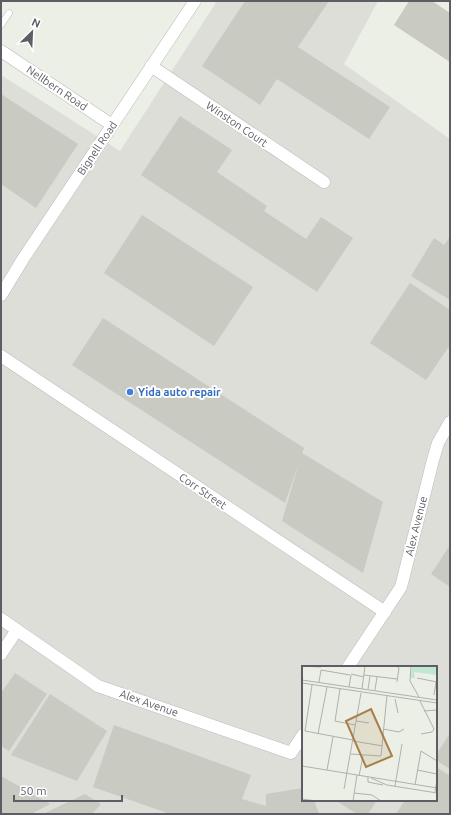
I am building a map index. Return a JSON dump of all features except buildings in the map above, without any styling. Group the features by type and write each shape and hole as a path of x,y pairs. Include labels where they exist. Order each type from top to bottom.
{"street":[{"name":"Bignell Road","path":"1,296 23,259 194,1"},
{"name":"Nellbern Road","path":"1,51 112,125"},
{"name":"Winston Court","path":"151,66 324,182"},
{"name":"Corr Street","path":"1,356 385,612"},
{"name":"Alex Avenue","path":"349,666 401,587 438,443 450,422"},
{"name":"Alex Avenue","path":"1,619 98,686 291,753 302,736"},
{"path":"1,654 17,630"}],"lane":[{"path":"1,25 9,13"}],"shaded area":[{"path":"217,1 378,1 344,64 450,139 450,814 1,814 1,75 120,151"}],"place":[{"name":"Yida auto repair","path":"130,392"}]}
